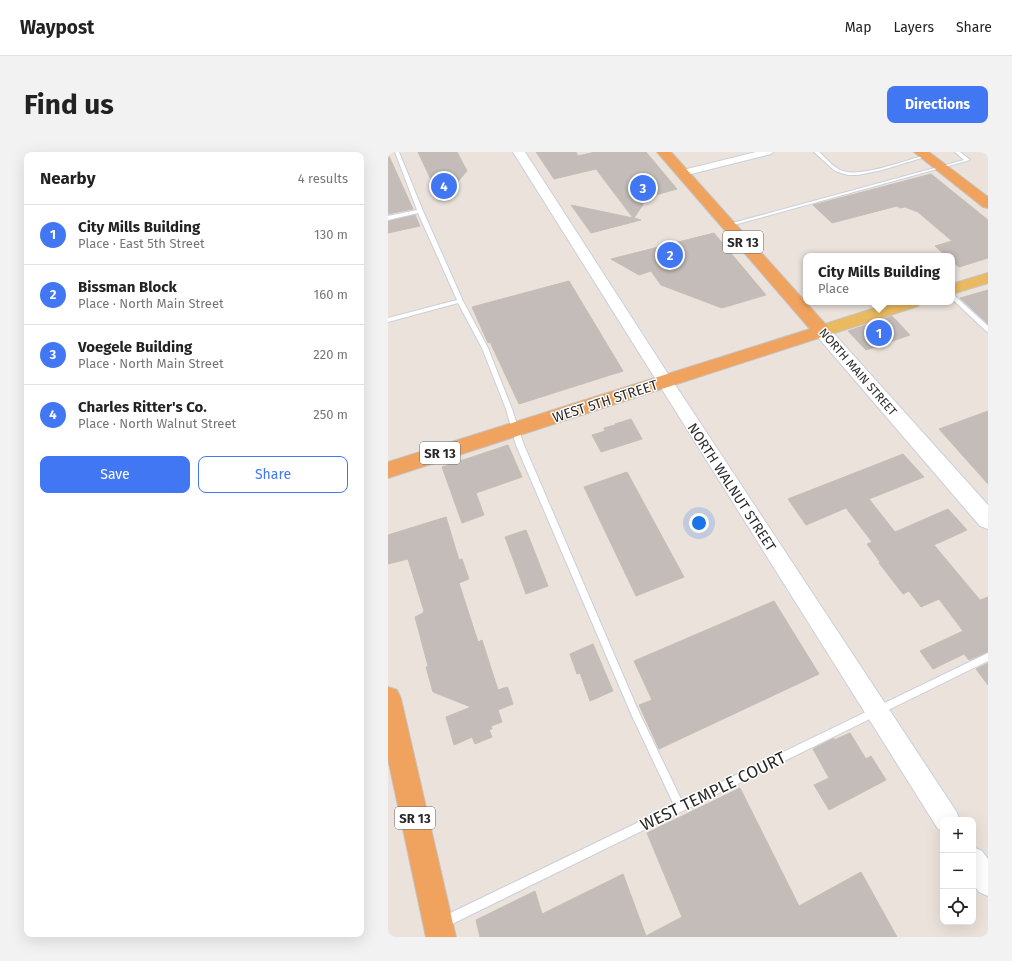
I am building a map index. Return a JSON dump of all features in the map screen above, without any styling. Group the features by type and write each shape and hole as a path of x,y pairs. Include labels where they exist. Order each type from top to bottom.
{"highway":[{"name":"NORTH MAIN STREET","path":"664,152 822,331"},
{"path":"924,154 988,204"},
{"name":"WEST 5TH STREET","path":"388,470 822,331"},
{"name":"SR 13","path":"388,699 440,931"}],"main road":[{"path":"955,288 988,278"},
{"path":"822,331 903,305"},
{"name":"NORTH MAIN STREET","path":"822,331 988,520"}],"street":[{"name":"NORTH WALNUT STREET","path":"519,152 664,382 945,817"},
{"path":"682,173 768,152"},
{"path":"976,865 988,883"}],"lane":[{"path":"397,152 420,211 460,301 485,348 520,445 635,713 680,807"},
{"path":"816,152 839,171 846,174 858,174 924,154"},
{"path":"728,224 968,160 957,152"},
{"path":"388,218 420,211"},
{"path":"955,299 988,330"},
{"path":"388,320 460,301"},
{"name":"WEST TEMPLE COURT","path":"440,931 680,807 876,710 988,657"}],"building":[{"path":"418,152 457,152 467,171 441,201"},
{"path":"536,152 576,152 578,156 595,152 646,152 677,189 648,197 634,218 641,220 591,233 571,205 633,218 596,169 554,179"},
{"path":"388,154 413,209 388,214"},
{"path":"931,174 988,220 988,258 959,267 955,264 955,253 943,253 935,246 952,241 918,212 905,207 900,208 897,206 832,223 813,205"},
{"path":"415,215 420,226 388,233 388,221"},
{"path":"714,233 766,295 722,308 661,285 651,271 639,275 611,259"},
{"path":"569,281 623,371 519,404 490,342 488,343 472,307"},
{"path":"988,290 988,324 960,298"},
{"path":"892,316 910,335 866,350 848,331"},
{"path":"988,411 988,484 939,429"},
{"path":"631,419 642,439 601,452 592,435 605,431 604,428"},
{"path":"508,445 522,477 476,493 484,515 462,523 442,467"},
{"path":"903,454 924,477 869,499 895,532 948,509 967,530 934,545 980,600 988,597 988,652 969,660 964,654 933,669 920,651 963,631 939,599 921,607 909,591 903,594 879,563 880,562 867,544 872,542 846,508 806,525 788,499"},
{"path":"627,472 684,577 636,596 584,487"},
{"path":"446,517 459,560 462,559 469,579 459,583 478,642 482,640 498,690 507,687 513,704 498,710 502,722 491,726 492,729 489,730 492,737 475,744 472,737 454,745 446,717 471,707 433,692 426,667 428,666 415,617 424,611 408,559 388,564 388,535"},
{"path":"526,530 548,586 526,594 505,537"},
{"path":"774,601 819,674 659,749 639,705 652,700 634,661"},
{"path":"593,644 613,691 590,701 580,673 577,674 570,654"},
{"path":"988,663 988,685 976,669"},
{"path":"850,733 866,759 871,756 886,780 829,810 814,785 829,778 813,749 834,738 834,740"},
{"path":"740,788 799,906 861,872 897,937 480,937 476,920 535,891 542,914 623,874 646,936 682,917 647,833"}],"place":[{"name":"Charles Ritter's Co.","path":"444,186"},
{"name":"Voegele Building","path":"643,188"},
{"name":"Bissman Block","path":"670,255"},
{"name":"City Mills Building","path":"879,333"}]}
